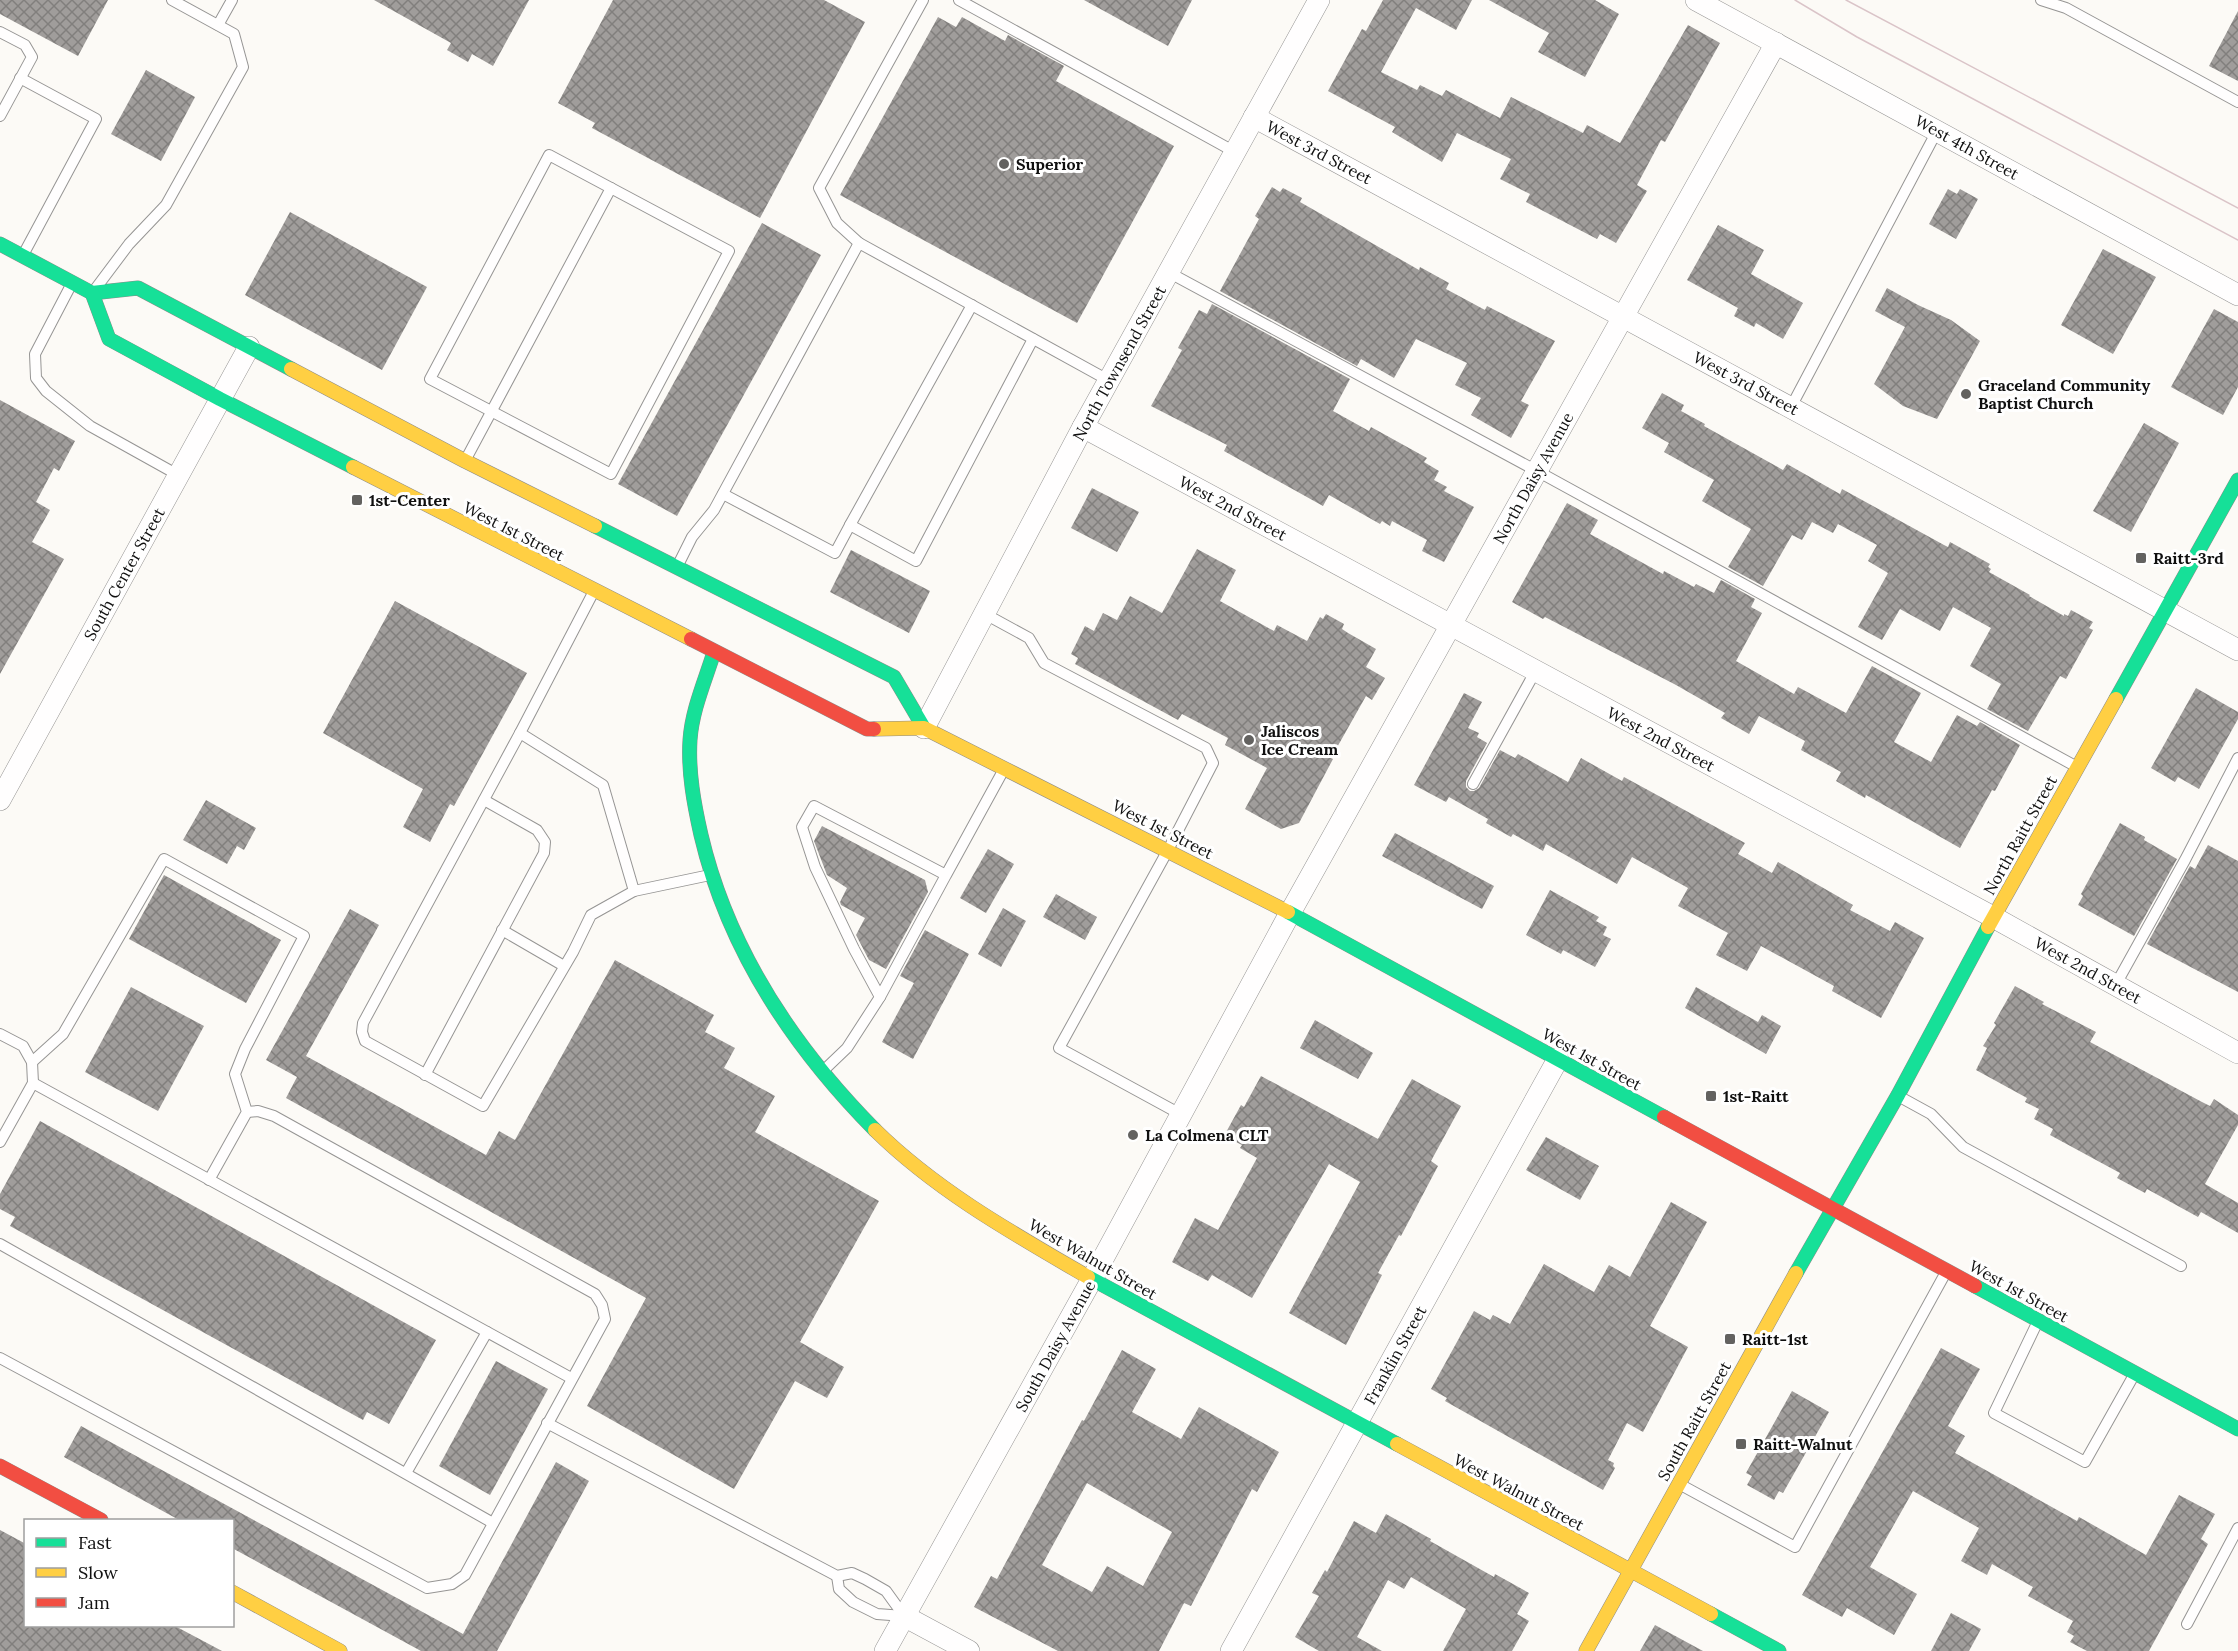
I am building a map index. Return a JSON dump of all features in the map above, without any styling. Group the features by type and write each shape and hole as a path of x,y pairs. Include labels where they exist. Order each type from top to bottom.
{"main road":[{"path":"0,244 92,293 138,288 465,461 894,677 924,728"},
{"name":"West 1st Street","path":"92,293 109,339 220,399 867,729 924,728 1168,850 1290,913 2238,1430"},
{"name":"North Raitt Street","path":"1834,1209 2077,766 2236,489"},
{"name":"West Walnut Street","path":"714,652 690,737 689,767 693,804 711,875 729,928 759,982 795,1039 881,1137 948,1190 1030,1243 1092,1279 1779,1651"},
{"name":"South Raitt Street","path":"1586,1651 1739,1373 1834,1209"},
{"path":"0,1466 97,1519"},
{"path":"234,1593 340,1651"}],"street":[{"name":"North Townsend Street","path":"924,728 1083,427 1319,0"},
{"name":"West 4th Street","path":"1696,0 2238,295"},
{"name":"North Daisy Avenue","path":"1290,913 1776,43"},
{"name":"West 3rd Street","path":"1254,117 2238,650"},
{"name":"South Center Street","path":"0,800 249,347"},
{"name":"West 2nd Street","path":"1083,427 1993,917 2238,1053"},
{"name":"South Daisy Avenue","path":"885,1651 1182,1115 1290,913"},
{"name":"Franklin Street","path":"1231,1651 1558,1059"},
{"path":"904,1616 969,1651"}],"lane":[{"path":"92,293 129,244 166,205 243,67 234,34 172,0"},
{"path":"218,25 232,0"},
{"path":"923,0 819,188 837,223 860,243 1108,381"},
{"path":"959,0 1235,152"},
{"path":"2041,0 2066,8 2238,102"},
{"path":"0,32 25,45 32,57 0,116"},
{"path":"20,78 96,119 22,256"},
{"path":"1791,407 1937,131"},
{"path":"549,155 611,188 729,251 610,474 430,379 549,155"},
{"path":"465,461 611,188"},
{"path":"676,568 692,537 714,510 860,243"},
{"path":"1168,272 2077,766"},
{"path":"72,283 35,354 36,378 46,391 90,426 178,475"},
{"path":"723,494 835,553 972,305"},
{"path":"850,525 916,561 1033,339"},
{"path":"594,591 363,1023 362,1032 365,1041 483,1106 591,915 634,891 711,875"},
{"path":"985,614 1029,638 1044,663 1206,748 1213,763 1059,1048 1182,1115"},
{"path":"1473,784 1535,672"},
{"path":"520,733 603,785 634,891"},
{"path":"2115,986 2238,758"},
{"path":"822,1071 847,1048 880,997 1004,768"},
{"path":"425,1075 544,853 544,843 537,830 484,800"},
{"path":"880,997 815,867 802,827 814,806 946,875"},
{"path":"32,1062 63,1034 164,859 304,936 245,1049 235,1074 247,1112 209,1180"},
{"path":"502,930 564,966"},
{"path":"0,1034 23,1046 32,1062 33,1083 0,1142"},
{"path":"33,1083 571,1378"},
{"path":"1898,1095 1931,1114 1964,1147 2181,1266"},
{"path":"0,1358 427,1588 452,1584 465,1575 605,1319 602,1305 595,1294 274,1116 258,1111 247,1112"},
{"path":"0,1244 493,1523"},
{"path":"1678,1484 1795,1547 1947,1271"},
{"path":"2039,1321 1994,1413 2085,1462 2134,1373"},
{"path":"406,1473 487,1332"},
{"path":"547,1423 837,1576 852,1573 865,1579 886,1591 904,1616"},
{"path":"2187,1624 2238,1528"},
{"path":"837,1576 839,1589 853,1602 876,1614 904,1616"}],"building":[{"path":"0,0 108,0 78,56 0,14"},
{"path":"374,0 529,0 493,66 472,54 468,62 447,50 451,43"},
{"path":"613,0 824,0 865,22 760,218 592,128 595,123 558,103"},
{"path":"1084,0 1192,0 1168,46"},
{"path":"1383,0 1472,0 1456,30 1416,8 1381,72 1417,90 1420,85 1442,96 1446,90 1500,118 1511,97 1583,133 1587,125 1620,143 1688,25 1720,43 1665,142 1661,140 1637,185 1647,191 1616,243 1600,234 1597,239 1526,202 1530,194 1500,179 1511,159 1457,133 1442,162 1392,132 1395,127 1328,91 1362,29 1366,31"},
{"path":"1489,0 1595,0 1619,14 1585,77 1538,52 1549,33"},
{"path":"2238,11 2238,81 2209,66"},
{"path":"938,17 956,27 962,17 1005,41 1008,35 1064,66 1056,81 1174,146 1077,323 840,195"},
{"path":"146,70 195,97 161,161 111,134"},
{"path":"1272,187 1280,192 1283,188 1302,198 1300,202 1419,270 1420,267 1449,283 1446,289 1485,310 1487,306 1555,341 1521,401 1529,405 1511,438 1471,415 1481,398 1455,385 1467,363 1416,339 1394,378 1361,359 1357,366 1220,291 1259,219 1255,216"},
{"path":"1948,189 1957,194 1960,189 1978,199 1956,239 1929,224"},
{"path":"290,212 427,287 382,370 245,295"},
{"path":"762,223 821,255 677,516 618,484"},
{"path":"1718,225 1764,250 1751,274 1803,303 1783,339 1756,323 1754,327 1734,316 1738,308 1687,280"},
{"path":"2103,249 2156,277 2113,354 2061,325"},
{"path":"1887,288 1951,320 1980,341 1937,419 1903,406 1874,384 1905,327 1875,311"},
{"path":"1212,304 1350,379 1333,411 1369,431 1371,427 1427,458 1424,462 1439,471 1434,480 1447,487 1444,491 1474,507 1444,562 1422,551 1427,540 1392,521 1390,526 1382,521 1380,524 1329,495 1323,506 1224,451 1227,445 1151,406 1182,350 1178,348 1199,310 1207,314"},
{"path":"2214,309 2238,322 2238,387 2223,415 2171,387"},
{"path":"1662,393 1684,405 1681,411 1705,424 1704,426 1783,470 1787,464 1840,494 1842,489 1944,545 1948,547 1950,542 1990,564 1989,572 2064,616 2064,614 2068,616 2071,610 2093,622 2089,628 2093,630 2066,679 2060,676 2028,731 1987,709 2001,684 1970,666 1991,628 1953,607 1940,631 1900,609 1882,640 1858,627 1888,573 1868,561 1877,545 1838,524 1833,533 1812,522 1802,540 1792,535 1763,586 1728,567 1751,529 1702,501 1714,480 1664,452 1669,443 1642,428"},
{"path":"0,400 75,441 59,471 54,468 36,502 50,510 32,542 64,559 0,674"},
{"path":"2144,423 2179,443 2131,532 2093,511"},
{"path":"1092,488 1139,512 1117,552 1071,528"},
{"path":"1567,503 1598,520 1590,534 1663,574 1664,571 1694,587 1696,584 1714,593 1721,580 1755,599 1751,607 1762,613 1736,661 1794,694 1798,687 1846,713 1872,666 1921,693 1894,742 1931,762 1957,715 1977,726 1980,722 2020,745 1960,848 1866,795 1865,798 1836,781 1841,772 1801,750 1805,741 1759,716 1749,734 1721,718 1725,713 1676,685 1512,602"},
{"path":"1197,549 1236,570 1220,601 1274,631 1277,625 1307,641 1320,617 1323,619 1326,614 1344,624 1342,629 1376,649 1366,667 1385,678 1372,700 1366,696 1331,758 1333,759 1299,823 1281,829 1245,809 1267,768 1225,745 1228,738 1182,714 1178,720 1075,664 1078,658 1071,654 1085,626 1094,631 1103,613 1117,620 1130,596 1162,613"},
{"path":"851,550 930,591 909,633 830,592"},
{"path":"395,601 527,673 454,806 450,804 430,842 403,827 423,789 323,733"},
{"path":"2196,688 2238,712 2238,719 2199,789 2178,777 2175,782 2151,768"},
{"path":"1464,693 1482,702 1468,728 1479,733 1477,737 1487,743 1466,781 1466,787 1470,791 1479,788 1500,750 1515,758 1518,754 1568,782 1581,758 1622,781 1624,777 1745,843 1738,854 1772,873 1778,862 1853,905 1850,910 1890,931 1895,922 1924,938 1881,1018 1832,991 1834,986 1761,946 1747,971 1716,955 1728,933 1678,906 1688,888 1632,857 1617,884 1546,844 1543,851 1513,834 1511,837 1486,823 1488,819 1449,797 1446,802 1414,785"},
{"path":"206,800 256,828 244,850 237,846 227,864 183,840"},
{"path":"2120,823 2177,859 2134,936 2078,905 2083,896 2081,894"},
{"path":"822,826 925,880 928,892 886,969 869,960 856,935 865,918 841,905 840,902 847,888 827,875 814,841"},
{"path":"1395,833 1494,886 1482,909 1382,856"},
{"path":"2208,845 2238,861 2238,992 2147,944 2190,866 2195,869"},
{"path":"988,849 1014,864 986,913 960,898"},
{"path":"164,875 281,940 246,1003 129,939"},
{"path":"1550,890 1599,917 1596,921 1607,927 1603,935 1611,939 1595,967 1563,950 1561,954 1526,935"},
{"path":"1056,894 1097,917 1085,940 1043,917"},
{"path":"1003,908 1026,921 1001,967 978,954"},
{"path":"350,909 379,925 306,1056 486,1155 499,1131 515,1140 615,960 714,1015 705,1032 735,1048 724,1068 775,1096 755,1132 879,1201 800,1342 844,1367 827,1398 795,1381 734,1489 587,1406 646,1298 286,1098 297,1077 266,1060"},
{"path":"925,930 969,954 913,1059 882,1042 914,983 900,976"},
{"path":"2015,986 2044,1002 2042,1004 2096,1032 2090,1042 2210,1106 2214,1099 2238,1115 2238,1125 2205,1184 2238,1203 2238,1233 2201,1212 2198,1217 2147,1189 2145,1193 2117,1178 2120,1173 2050,1135 2053,1129 2034,1119 2039,1109 2025,1102 2027,1098 1976,1070 1987,1048 1983,1046"},
{"path":"131,987 204,1026 158,1111 85,1072"},
{"path":"1696,987 1758,1022 1762,1015 1781,1026 1766,1054 1685,1008"},
{"path":"1315,1020 1373,1053 1358,1079 1300,1048"},
{"path":"1261,1076 1378,1139 1412,1079 1461,1106 1431,1161 1438,1166 1401,1236 1399,1235 1378,1273 1382,1275 1346,1345 1289,1313 1360,1182 1329,1164 1252,1298 1212,1275 1208,1281 1172,1262 1195,1218 1218,1230 1257,1158 1240,1148 1242,1145 1224,1136 1241,1105 1244,1107"},
{"path":"40,1121 436,1340 389,1424 367,1412 363,1420 10,1226 15,1217 0,1209 0,1194"},
{"path":"1546,1137 1599,1166 1580,1200 1526,1170"},
{"path":"1671,1202 1707,1222 1650,1326 1688,1347 1643,1432 1627,1423 1608,1460 1614,1463 1615,1468 1603,1490 1445,1401 1447,1398 1431,1389 1474,1311 1490,1320 1493,1315 1510,1324 1544,1264 1594,1292 1609,1265 1630,1277"},
{"path":"1941,1348 1980,1369 1948,1426 1965,1436 1955,1453 2077,1521 2079,1517 2146,1555 2179,1495 2215,1514 2201,1539 2208,1544 2149,1651 2087,1651 2070,1642 2074,1636 2067,1632 2073,1621 2028,1596 2033,1587 1992,1564 1987,1575 1961,1561 1979,1528 1913,1491 1870,1567 1917,1594 1894,1635 1847,1608 1842,1617 1802,1595"},
{"path":"1122,1350 1156,1369 1132,1412 1181,1439 1199,1407 1279,1452 1257,1492 1252,1489 1191,1606 1184,1603 1159,1651 1058,1651 974,1607 991,1576 997,1579 1082,1420 1084,1421","holes":["1087,1483 1172,1532 1143,1586 1107,1566 1092,1592 1042,1565"]},
{"path":"496,1361 548,1389 490,1495 439,1466"},
{"path":"1792,1391 1829,1412 1783,1493 1779,1491 1774,1500 1747,1485 1752,1476 1746,1473"},
{"path":"81,1426 463,1634 556,1462 589,1481 497,1651 421,1651 234,1549 234,1519 177,1519 64,1457"},
{"path":"1386,1514 1494,1577 1495,1574 1529,1593 1517,1614 1529,1621 1512,1651 1443,1651 1466,1609 1411,1577 1404,1589 1388,1580 1357,1637 1382,1651 1319,1651 1295,1637 1319,1596 1312,1593 1325,1570 1327,1572 1354,1521 1376,1533"},
{"path":"0,1530 24,1543 24,1627 177,1627 222,1651 0,1651"},
{"path":"1951,1613 1981,1629 1969,1651 1931,1651"},
{"path":"1655,1625 1703,1651 1640,1651"}],"tram line":[{"path":"1795,0 1857,37 2238,240"},
{"path":"1846,0 2238,208"}],"traffic: fast":[{"path":"0,244 92,293 138,288 291,369"},
{"path":"92,293 109,339 353,467"},
{"path":"2116,699 2238,480"},
{"path":"595,526 894,677 924,728"},
{"path":"714,652 699,696 690,740 691,776 696,812 713,877 728,918 767,994 817,1065 875,1130"},
{"path":"1288,912 1664,1117"},
{"path":"1796,1273 1898,1095 1988,927"},
{"path":"1088,1277 1397,1444"},
{"path":"1975,1286 2238,1429"},
{"path":"1711,1614 1779,1651"}],"traffic: slow":[{"path":"291,369 465,461 595,526"},
{"path":"353,467 691,639"},
{"path":"1988,927 2116,699"},
{"path":"874,729 924,728 1288,912"},
{"path":"875,1130 924,1173 950,1192 1004,1228 1088,1277"},
{"path":"1586,1651 1796,1273"},
{"path":"1397,1444 1711,1614"},
{"path":"234,1593 340,1651"}],"traffic: jam":[{"path":"691,639 867,729 874,729"},
{"path":"1664,1117 1975,1286"},
{"path":"0,1466 99,1519"}],"place":[{"name":"Superior","path":"1004,164"},
{"name":"Graceland Community Baptist Church","path":"1966,394"},
{"name":"1st-Center","path":"357,500"},
{"name":"Raitt-3rd","path":"2141,558"},
{"name":"Jaliscos Ice Cream","path":"1249,740"},
{"name":"1st-Raitt","path":"1711,1096"},
{"name":"La Colmena CLT","path":"1133,1135"},
{"name":"Raitt-1st","path":"1730,1339"},
{"name":"Raitt-Walnut","path":"1741,1444"}]}
